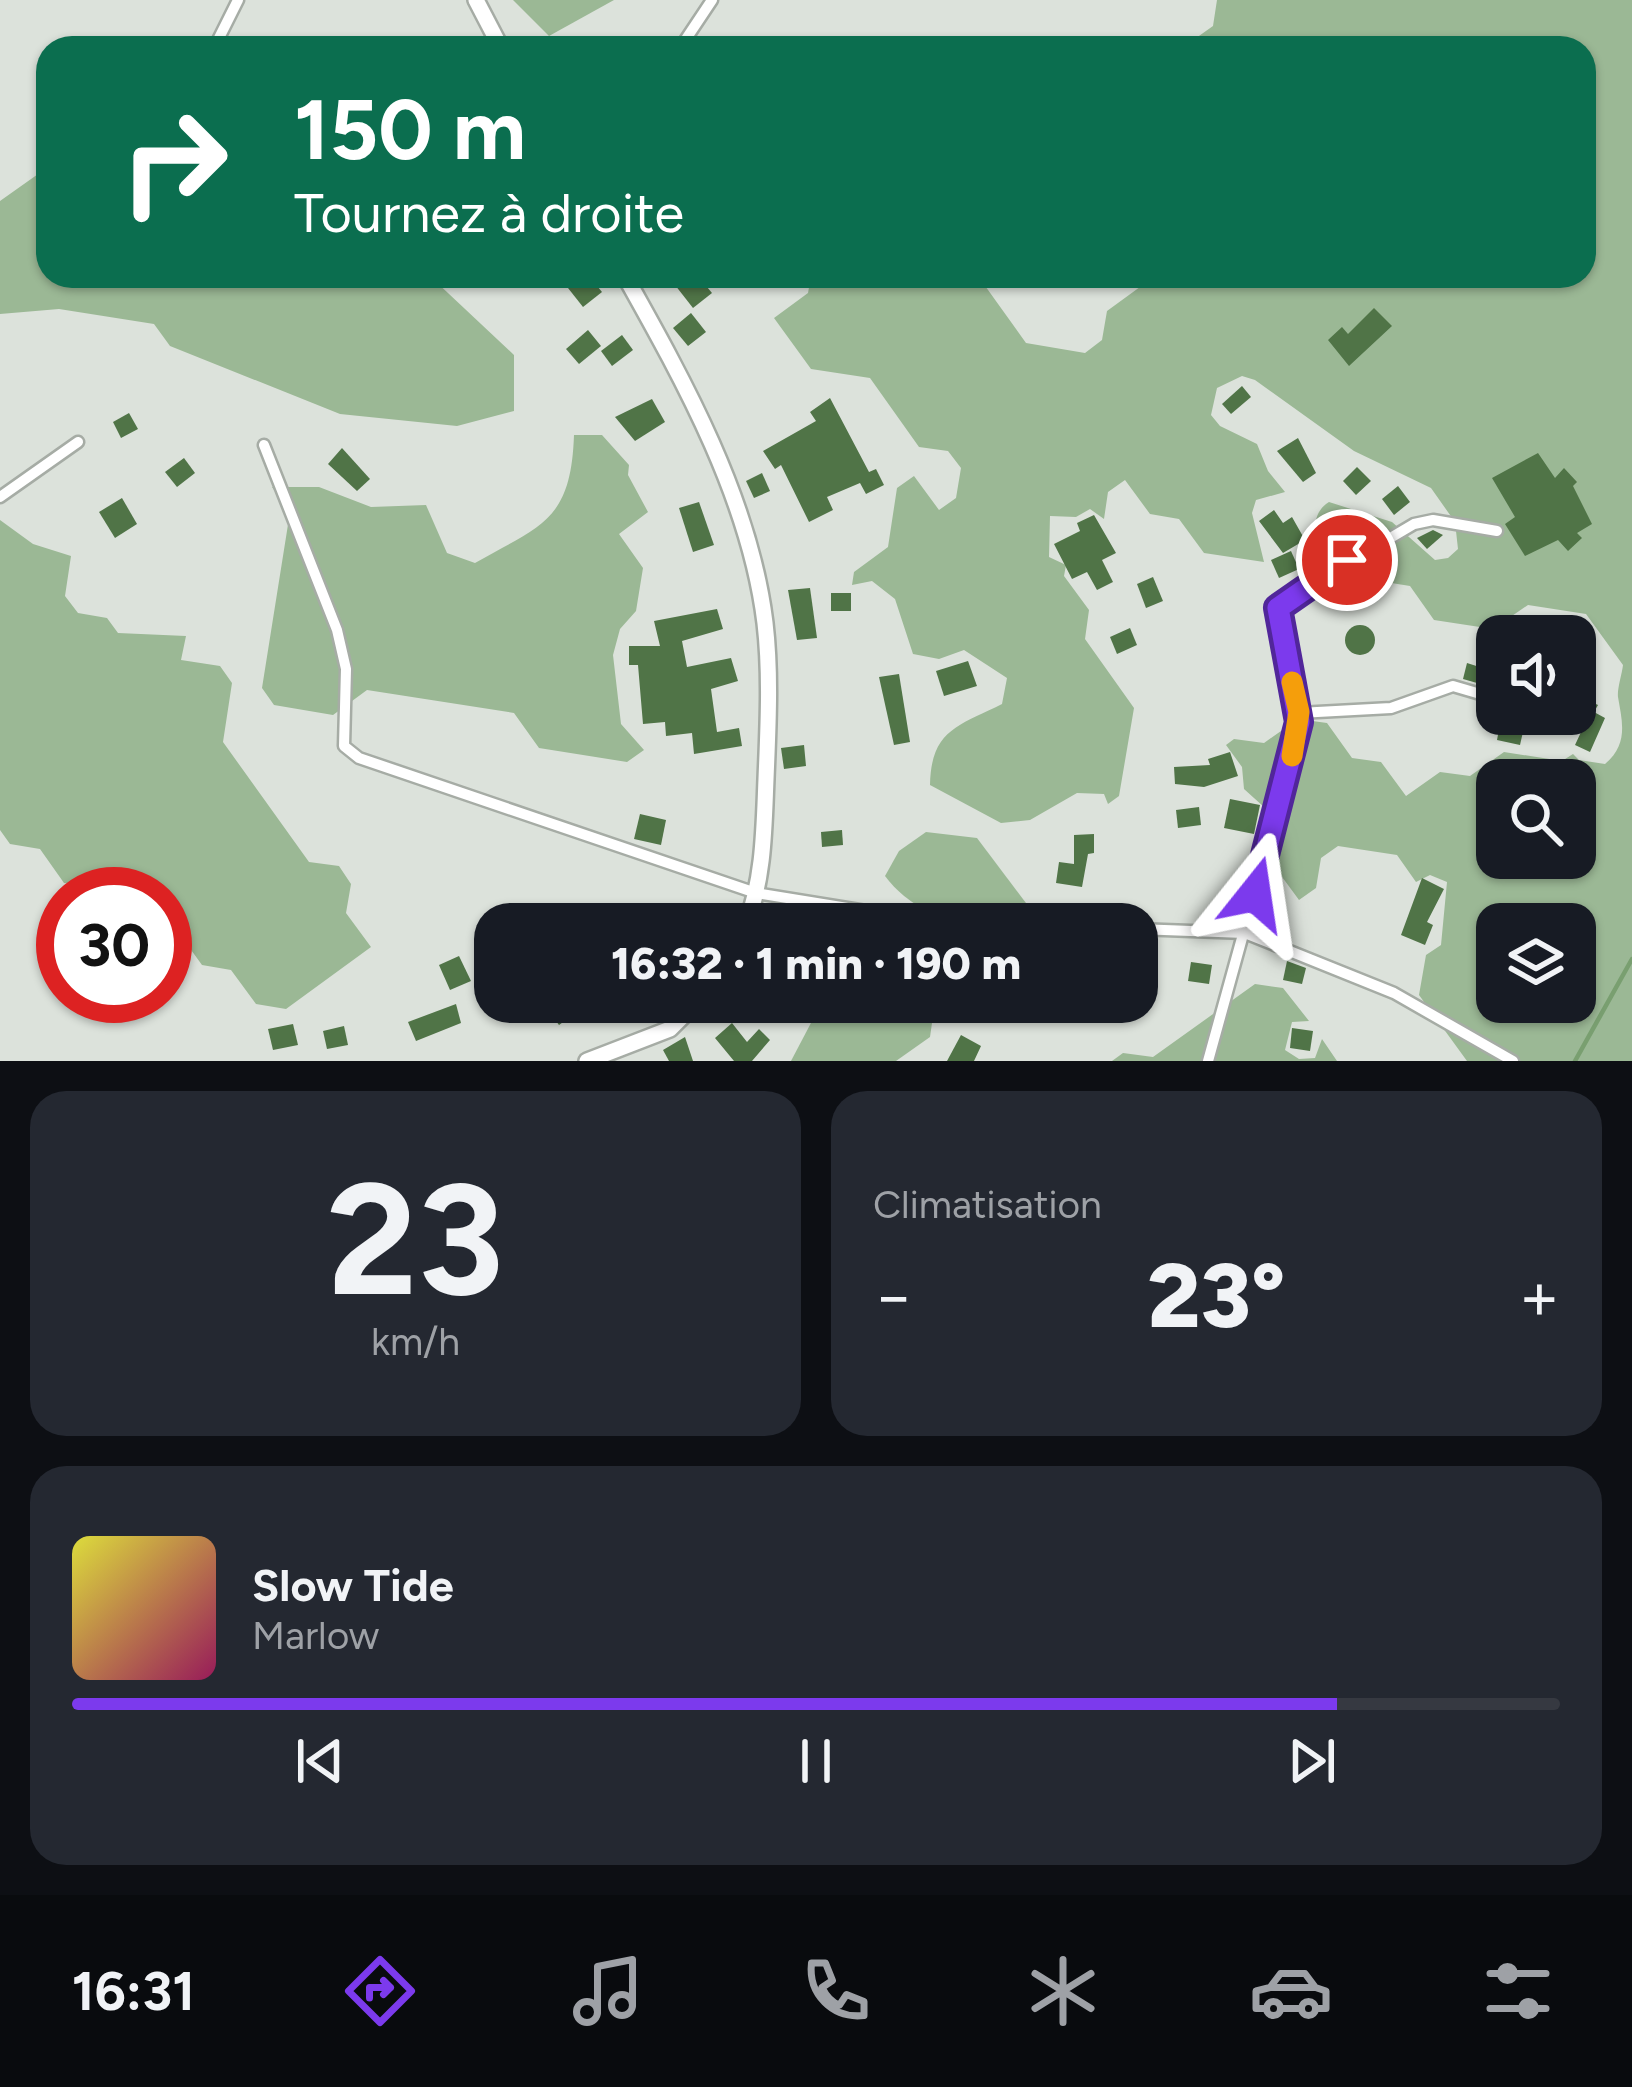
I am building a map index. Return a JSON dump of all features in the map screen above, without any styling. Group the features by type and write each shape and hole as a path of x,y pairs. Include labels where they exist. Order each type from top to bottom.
{"main road":[{"path":"476,0 495,36"},
{"path":"631,288 727,480 757,575 768,685 753,903"},
{"path":"587,1061 676,1023"}],"street":[{"path":"220,36 238,0"},
{"path":"688,36 712,0"},
{"path":"0,497 78,442"},
{"path":"264,445 337,630 346,669 344,746 359,758 756,893 817,903"},
{"path":"1208,1061 1299,712 1277,617 1282,602 1414,524 1433,520 1497,531"},
{"path":"1299,712 1391,708 1454,686 1476,693"},
{"path":"1158,930 1245,933 1359,977 1513,1061"}],"green space":[{"path":"513,0 614,0 549,36"},
{"path":"1217,0 1632,0 1632,1061 1467,1061 1419,995 1426,955 1441,945 1447,882 1430,875 1416,882 1397,855 1338,846 1321,858 1316,888 1299,900 1255,840 1264,807 1244,789 1242,767 1226,745 1234,739 1264,743 1298,719 1327,723 1352,758 1381,762 1406,796 1440,772 1470,776 1476,772 1476,879 1596,879 1596,763 1605,764 1621,740 1618,694 1623,665 1596,628 1596,615 1528,605 1513,615 1476,615 1476,626 1434,620 1410,586 1317,571 1317,516 1329,502 1392,522 1435,560 1448,558 1458,549 1455,522 1431,488 1354,451 1255,380 1242,376 1217,388 1211,415 1220,426 1257,444 1268,471 1285,492 1256,500 1252,513 1264,562 1204,553 1179,519 1150,514 1125,480 1108,492 1104,519 1090,509 1076,517 1050,516 1049,557 1066,565 1064,576 1089,610 1085,639 1134,708 1119,796 1108,804 1104,794 1077,793 1030,820 1001,823 930,785 935,752 942,741 960,725 1002,704 1007,678 964,650 939,659 913,654 895,599 872,581 852,585 854,572 888,547 897,488 914,476 939,510 956,498 961,468 948,451 919,447 870,378 811,369 774,318 809,288 987,288 1026,343 1085,353 1102,340 1107,311 1139,288 1596,288 1596,36 1199,36 1213,26"},
{"path":"36,176 36,288 443,288 514,355 514,411 457,426 340,414 170,346 154,324 59,309 0,314 0,201"},
{"path":"574,435 602,435 629,465 628,475 648,512 619,534 643,568 636,611 620,629 613,655 621,724 644,750 627,762 539,748 514,713 367,690 333,715 274,705 262,688 290,512 272,487 319,487 371,507 426,505 447,553 475,563 535,528 559,503 572,464"},
{"path":"0,520 33,544 71,556 65,596 78,613 107,618 118,633 186,636 181,660 220,666 232,683 223,742 309,862 339,866 351,884 346,913 371,947 286,1009 256,1004 231,970 202,965 192,951 192,867 53,867 40,849 10,844 0,830"},
{"path":"1504,752 1549,759 1494,759"},
{"path":"926,832 977,838 1026,903 914,903 885,876 899,851"},
{"path":"1255,984 1283,988 1309,1021 1292,1022 1285,1050 1299,1059 1315,1058 1322,1039 1337,1061 1112,1061 1123,1053 1153,1057"},
{"path":"811,1023 932,1023 930,1037 896,1061 791,1061"}],"building":[{"path":"568,288 599,288 602,292 583,307"},
{"path":"677,288 708,288 712,293 693,308"},
{"path":"1374,308 1392,326 1349,366 1328,340 1342,327 1348,334"},
{"path":"691,313 706,332 688,346 673,328"},
{"path":"588,330 601,346 579,364 566,349"},
{"path":"622,335 633,350 612,366 601,351"},
{"path":"1242,386 1251,397 1231,414 1222,404"},
{"path":"830,398 869,472 876,469 884,485 866,494 860,483 827,497 833,510 809,522 781,465 775,469 763,451 816,421 810,412"},
{"path":"652,399 665,422 635,441 615,417"},
{"path":"129,413 138,429 121,438 113,422"},
{"path":"1298,438 1316,473 1303,482 1277,451"},
{"path":"342,448 370,479 357,491 328,464"},
{"path":"1538,453 1555,478 1564,468 1577,482 1573,486 1592,524 1577,533 1582,538 1568,551 1558,540 1525,556 1505,524 1515,517 1492,478"},
{"path":"184,458 195,473 177,487 165,472"},
{"path":"1357,467 1371,481 1356,495 1343,481"},
{"path":"762,473 770,491 754,498 746,481"},
{"path":"1398,486 1410,502 1394,515 1382,499"},
{"path":"122,498 137,524 115,538 99,512"},
{"path":"699,502 714,545 693,552 679,508"},
{"path":"1274,510 1283,523 1292,517 1305,540 1283,553 1259,521"},
{"path":"1094,515 1116,553 1102,560 1113,582 1097,590 1087,572 1072,579 1054,544 1080,531 1077,523"},
{"path":"1433,530 1443,535 1427,549 1417,538"},
{"path":"1291,551 1299,569 1279,578 1271,560"},
{"path":"1153,577 1163,601 1146,608 1137,584"},
{"path":"810,588 817,638 797,640 788,590"},
{"path":"831,593 851,593 851,611 831,611"},
{"path":"717,609 723,629 682,641 687,667 731,658 738,681 711,689 717,732 739,728 742,746 694,754 692,733 666,736 665,722 643,724 638,665 629,665 629,646 660,646 654,621"},
{"path":"1360,625 1371,629 1375,640 1371,651 1360,655 1349,651 1345,640 1349,629"},
{"path":"1130,628 1137,645 1117,654 1110,637"},
{"path":"968,661 977,686 944,696 936,671"},
{"path":"1467,663 1476,666 1476,683 1463,679"},
{"path":"899,674 910,742 894,745 879,677"},
{"path":"1596,713 1605,718 1590,752 1575,745 1580,735 1596,735"},
{"path":"1498,735 1522,735 1520,745 1497,740"},
{"path":"804,745 806,766 784,769 781,748"},
{"path":"1230,752 1238,776 1204,787 1175,784 1174,767 1210,765 1208,759"},
{"path":"1230,799 1260,805 1254,834 1224,828"},
{"path":"1199,807 1201,825 1178,828 1176,810"},
{"path":"640,814 666,820 661,845 634,839"},
{"path":"842,830 843,845 822,847 821,832"},
{"path":"1094,834 1094,853 1088,854 1082,887 1056,883 1059,862 1074,864 1074,835"},
{"path":"1422,878 1444,889 1427,922 1433,925 1425,945 1401,935"},
{"path":"459,956 471,981 450,990 439,965"},
{"path":"1287,961 1306,968 1302,984 1283,980"},
{"path":"1191,962 1212,965 1209,984 1188,981"},
{"path":"456,1004 461,1023 416,1041 408,1022"},
{"path":"732,1023 747,1042 759,1029 770,1040 752,1061 734,1061 715,1038"},
{"path":"293,1024 298,1045 273,1050 268,1029"},
{"path":"344,1026 348,1045 327,1049 323,1031"},
{"path":"1292,1028 1313,1031 1310,1051 1290,1048"},
{"path":"961,1035 981,1046 974,1061 947,1061"},
{"path":"685,1037 693,1061 669,1061 663,1050"}],"waterway":[{"path":"1575,1061 1632,959"}],"slow traffic":[{"path":"1292,682 1299,712 1292,756"}],"route":[{"path":"1255,894 1299,722 1278,608 1347,560"}]}
